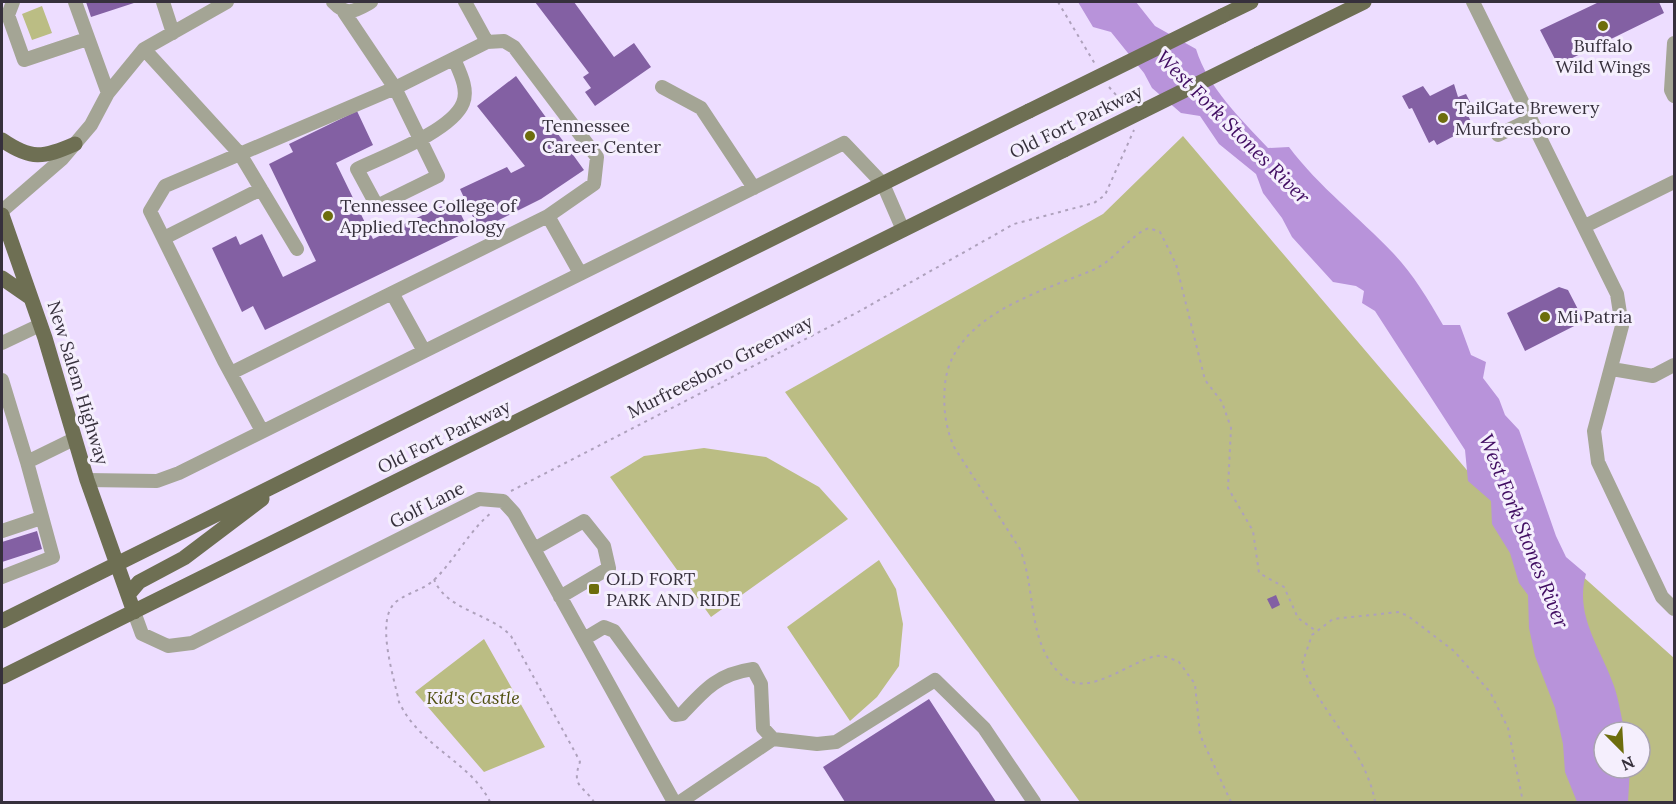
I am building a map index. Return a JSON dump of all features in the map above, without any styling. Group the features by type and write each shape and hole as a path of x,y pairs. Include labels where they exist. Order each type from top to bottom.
{"main road":[{"name":"Old Fort Parkway","path":"2,621 1251,2"},
{"name":"Old Fort Parkway","path":"2,677 1364,2"},
{"path":"2,140 31,156 50,154 75,144"},
{"name":"New Salem Highway","path":"2,215 40,325 87,480 134,612"},
{"path":"2,278 31,298"},
{"path":"128,595 139,582 192,552 290,478"}],"street":[{"path":"13,2 8,15 24,60 87,39"},
{"path":"75,2 108,93"},
{"path":"163,2 173,33"},
{"path":"2,211 62,159 91,125 108,93 144,49 227,2"},
{"path":"333,2 344,12 395,88 421,138 438,176 377,206 357,169 421,138 454,117 464,102 465,86 454,58"},
{"path":"344,12 351,13 370,2"},
{"path":"465,2 487,42"},
{"path":"1473,2 1617,294 1622,326 1594,431 1598,462 1662,597 1674,609"},
{"path":"231,373 548,216 594,184 597,157 514,47 504,41 487,42 395,88 165,186 150,211 231,373 262,431"},
{"path":"1674,43 1671,90 1674,96"},
{"path":"144,49 240,154 297,249"},
{"path":"662,87 701,108 754,188"},
{"path":"1498,135 1531,119"},
{"path":"87,480 157,481 179,473 844,143 883,184 903,230"},
{"path":"1585,226 1674,182"},
{"path":"164,238 261,189"},
{"path":"548,216 580,273"},
{"path":"392,293 424,351"},
{"path":"2,343 40,325"},
{"path":"1612,369 1653,376 1674,365"},
{"path":"2,380 53,557 2,578"},
{"path":"27,462 74,439"},
{"name":"Golf Lane","path":"134,612 142,634 168,646 192,643 479,499 503,501"},
{"path":"503,501 514,513 674,802"},
{"path":"2,531 41,518"},
{"path":"534,549 584,520 604,546 609,568 560,597"},
{"path":"584,639 604,627 614,631 675,715 682,714 713,682 732,672 753,669 761,684 763,728 773,739"},
{"path":"680,802 773,739 817,744 836,742 935,680 984,728 1034,802"}],"path":[{"path":"1058,2 1098,69"},
{"path":"1104,78 1126,107"},
{"name":"Murfreesboro Greenway","path":"490,802 478,784 426,740 411,724 399,702 385,624 389,609 398,600 417,592 434,579 467,536 514,488 858,312 1014,224 1095,203 1105,195 1135,133 1133,123"},
{"path":"1231,802 1200,735 1195,684 1179,662 1155,657 1098,681 1078,684 1060,673 1040,642 1027,567 1020,549 958,452 947,430 943,404 945,376 952,357 963,339 1022,299 1101,265 1144,230 1149,228 1160,232 1176,264 1205,380 1226,411 1232,437 1228,488 1253,531 1257,568 1263,577 1284,587 1298,618 1316,631"},
{"path":"434,579 447,596 503,626 512,636 580,762 576,774 578,784 594,802"},
{"path":"1375,802 1372,786 1363,763 1321,704 1302,664 1304,651 1316,631 1333,619 1400,612 1426,628 1444,643 1490,692 1505,717 1524,802"}],"green space":[{"path":"42,6 52,33 32,40 22,14"},
{"path":"1183,136 1477,482 1674,658 1674,802 1080,802 785,392 1103,214"},
{"path":"704,448 766,457 819,487 848,519 711,617 610,477 644,456"},
{"path":"879,560 896,589 903,624 899,666 877,697 850,721 787,627"},
{"name":"Kid's Castle","path":"484,639 545,747 484,772 415,692"}],"water":[{"name":"West Fork Stones River","path":"1078,2 1136,2 1155,26 1196,49 1201,63 1217,90 1247,126 1268,148 1289,147 1326,189 1400,261 1420,287 1443,325 1460,325 1471,355 1486,362 1483,378 1499,399 1505,415 1519,430 1556,536 1566,557 1586,574 1583,604 1586,618 1614,686 1622,720 1592,720 1592,780 1629,780 1628,802 1577,802 1565,772 1563,744 1555,708 1535,656 1529,628 1528,595 1519,583 1510,553 1492,524 1491,501 1468,481 1465,450 1375,311 1362,303 1364,291 1356,286 1333,282 1292,237 1282,218 1263,193 1256,174 1219,144 1200,116 1181,113 1152,88 1144,73 1111,32 1093,27"}],"building":[{"path":"86,2 137,2 91,17"},
{"path":"535,2 574,2 614,57 634,43 651,67 595,106 585,92 591,88 583,77 589,73"},
{"path":"1599,2 1659,2 1664,13 1558,65 1540,30"},
{"name":"Tennessee Career Center","path":"516,76 584,170 541,199 479,230 460,189 507,167 511,173 525,166 477,106"},
{"name":"TailGate Brewery Murfreesboro","path":"1454,84 1458,97 1466,94 1471,104 1465,109 1473,126 1437,145 1434,140 1429,143 1412,108 1409,109 1402,96 1423,86 1430,96"},
{"name":"Tennessee College of Applied Technology","path":"357,111 373,145 336,163 373,239 454,200 469,231 265,330 253,306 242,312 212,248 236,236 240,245 262,234 283,277 316,261 269,164 293,152 289,144"},
{"name":"Mi Patria","path":"1559,287 1568,290 1584,321 1525,351 1507,313"},
{"path":"37,531 42,549 2,562 2,542"},
{"path":"1276,595 1280,605 1272,609 1267,599"},
{"path":"929,699 996,802 845,802 823,767"}],"place":[{"name":"Buffalo Wild Wings","path":"1603,26"},
{"name":"TailGate Brewery Murfreesboro","path":"1443,118"},
{"name":"Tennessee Career Center","path":"530,136"},
{"name":"Tennessee College of Applied Technology","path":"328,216"},
{"name":"Mi Patria","path":"1545,317"},
{"name":"OLD FORT PARK AND RIDE","path":"594,589"}]}
